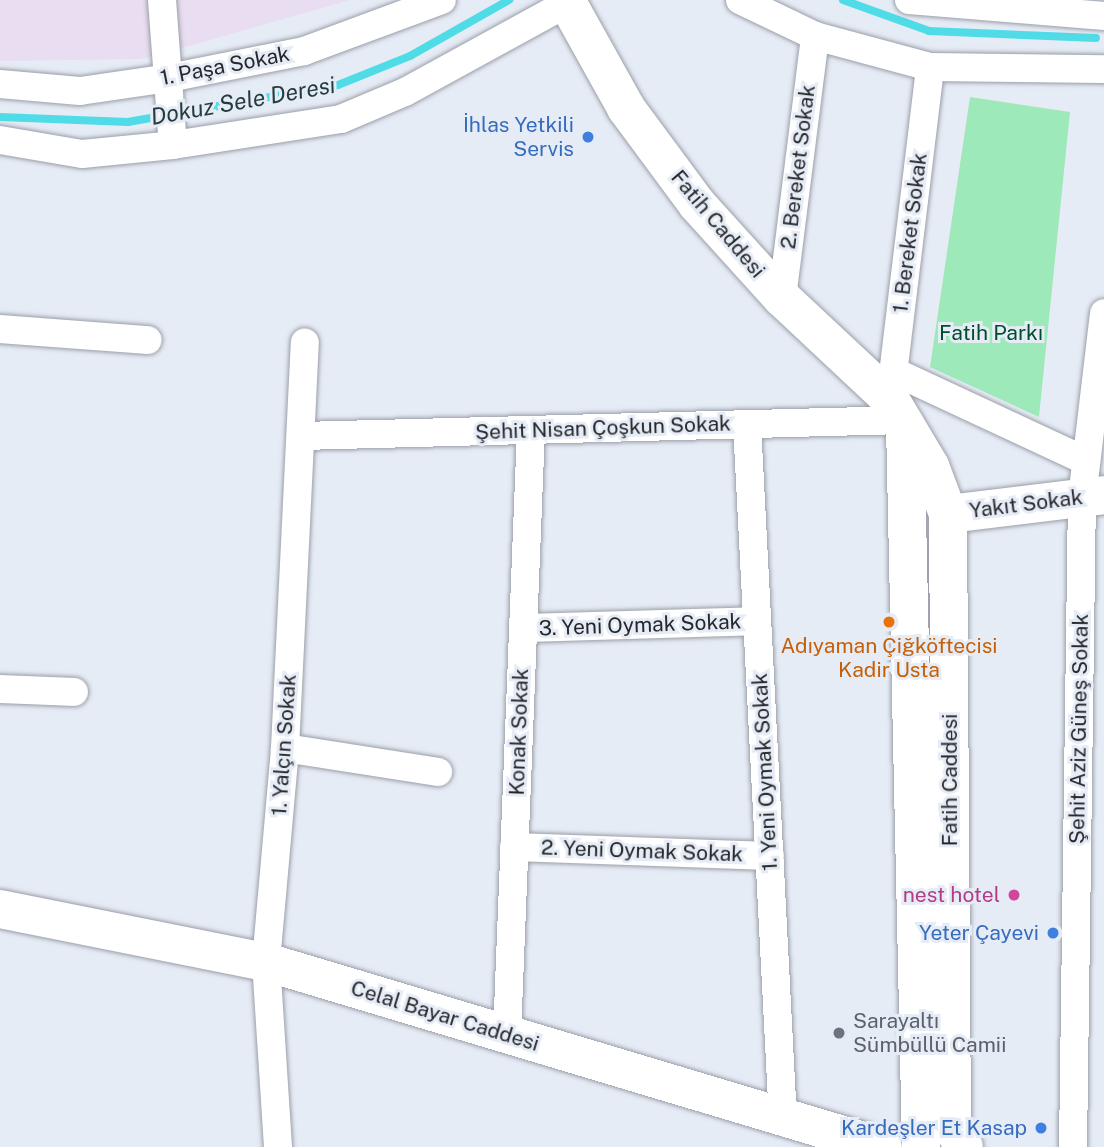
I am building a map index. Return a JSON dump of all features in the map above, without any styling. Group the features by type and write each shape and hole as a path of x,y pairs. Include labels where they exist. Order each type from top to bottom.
{"street":[{"path":"162,0 173,139"},
{"name":"1. Paşa Sokak","path":"0,84 80,91 169,88 304,51 442,0"},
{"path":"740,0 815,36 930,67 1104,69"},
{"path":"909,0 1104,16"},
{"path":"0,141 82,154 173,139 341,119 405,92 568,1"},
{"name":"Fatih Caddesi","path":"568,1 626,108 697,204 782,298 896,396 930,466 948,514 952,1127 964,1147"},
{"name":"2. Bereket Sokak","path":"782,298 815,36"},
{"name":"1. Bereket Sokak","path":"896,396 930,67"},
{"name":"Şehit Aziz Güneş Sokak","path":"1073,1147 1079,730 1092,614 1091,485 1104,313"},
{"path":"0,329 148,340"},
{"name":"1. Yalçın Sokak","path":"278,1147 266,962 285,748 305,342"},
{"path":"896,396 1091,485"},
{"name":"Fatih Caddesi","path":"896,396 921,1147"},
{"name":"Şehit Nisan Çoşkun Sokak","path":"301,436 747,424 896,396"},
{"name":"1. Yeni Oymak Sokak","path":"747,424 783,1120"},
{"name":"Konak Sokak","path":"507,1035 531,430"},
{"name":"Yakıt Sokak","path":"948,514 1091,485"},
{"name":"3. Yeni Oymak Sokak","path":"523,628 757,621"},
{"path":"0,689 74,692"},
{"path":"1079,730 1104,716"},
{"path":"285,748 438,772"},
{"name":"2. Yeni Oymak Sokak","path":"514,847 770,856"},
{"name":"Celal Bayar Caddesi","path":"0,909 266,962 783,1120 883,1147"}],"shaded area":[{"path":"0,0 350,0 143,59 0,61"}],"green space":[{"name":"Fatih Parkı","path":"970,97 1070,112 1039,417 930,367"}],"waterway":[{"name":"Dokuz Sele Deresi","path":"0,117 128,122 338,85 410,56 509,0"},
{"name":"Dokuz Sele Deresi","path":"843,0 929,31 1096,38"}],"place":[{"name":"İhlas Yetkili Servis","path":"588,137"},
{"name":"Adıyaman Çiğköftecisi Kadir Usta","path":"889,622"},
{"name":"nest hotel","path":"1014,895"},
{"name":"Yeter Çayevi","path":"1053,933"},
{"name":"Sarayaltı Sümbüllü Camii","path":"839,1033"},
{"name":"Kardeşler Et Kasap","path":"1041,1128"}]}
